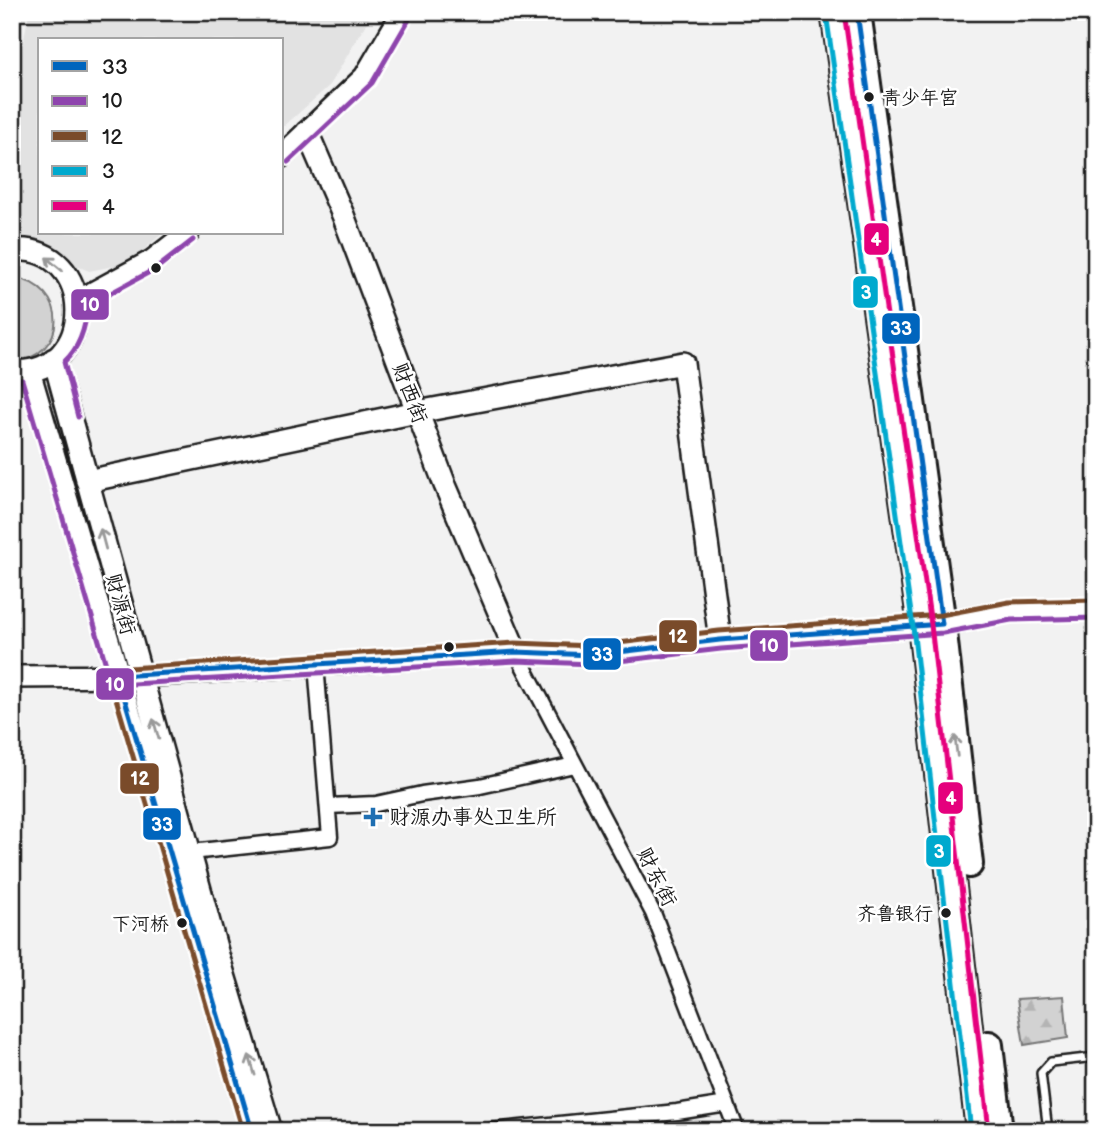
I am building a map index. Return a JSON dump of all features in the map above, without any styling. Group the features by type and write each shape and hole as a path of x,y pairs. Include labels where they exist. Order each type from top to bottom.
{"highway":[{"path":"835,12 932,625 980,1131"},
{"path":"857,12 932,625 999,1131"}],"street":[{"path":"284,154 365,77 403,12"},
{"name":"财西街","path":"307,132 343,215 445,485 516,652"},
{"path":"78,301 152,261 187,234"},
{"path":"12,250 23,249 43,255 60,266 72,282 78,301 78,321 71,340 54,359 42,367 20,371"},
{"name":"财源街","path":"54,359 218,955 271,1131"},
{"path":"87,481 417,412 683,363 720,640"},
{"name":"财源街","path":"20,371 118,676 252,1131"},
{"path":"12,677 140,676 516,652 593,655 720,640 932,625 1010,611 1096,609"},
{"name":"财东街","path":"516,652 653,913 737,1131"},
{"path":"191,852 330,837 316,664"},
{"path":"328,806 376,804 480,786 574,765"},
{"path":"491,1131 677,1112 727,1104"}],"lane":[{"path":"1048,1131 1041,1073 1051,1062 1096,1057"}],"shaded area":[{"path":"29,12 373,12 330,85 284,126 284,38 38,38 38,234 162,234 129,263 89,271 12,240 12,103"}],"green space":[{"path":"12,277 31,283 45,293 53,307 55,321 53,335 44,348 31,357 12,362"},
{"path":"1064,996 1068,1038 1024,1045 1017,999"}],"transit line":[{"name":"4","path":"844,12 931,625 989,1130"},
{"name":"33","path":"252,1131 118,676 516,652 593,655 720,640 942,624 857,12"},
{"name":"3","path":"826,13 913,627 971,1131"},
{"name":"10","path":"288,162 372,83 411,16"},
{"name":"10","path":"78,417 64,362 81,337 87,306 157,268 193,240"},
{"name":"10","path":"12,380 22,380 110,678 116,685 516,661 593,664 721,649 943,633 1011,620 1096,618"},
{"name":"12","path":"243,1131 110,678 113,669 515,643 593,646 719,631 941,615 1009,602 1096,600"}],"place":[{"name":"青少年宫","path":"869,97"},
{"name":"财源办事处卫生所","path":"373,817"},
{"name":"齐鲁银行","path":"946,913"},
{"name":"下河桥","path":"182,923"}]}
